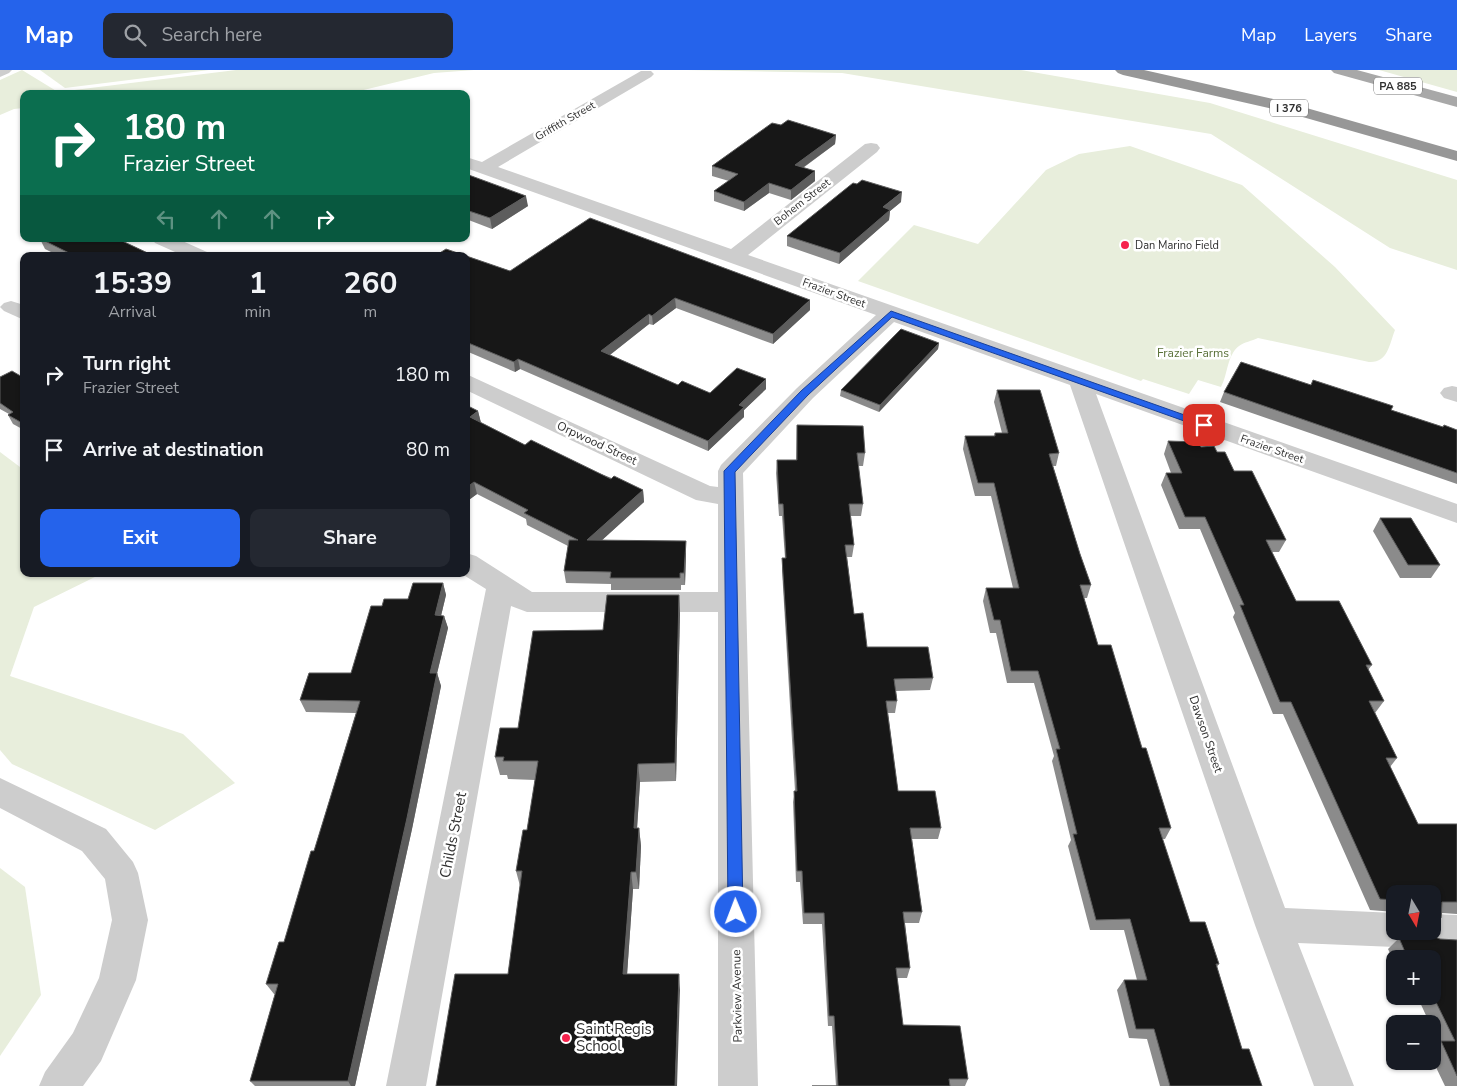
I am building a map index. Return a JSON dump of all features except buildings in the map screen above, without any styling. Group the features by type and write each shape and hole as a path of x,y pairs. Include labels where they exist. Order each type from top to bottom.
{"highway":[{"name":"I 376","path":"1123,70 1282,106 1457,156"},
{"name":"I 376","path":"1192,70 1302,96"}],"main road":[{"name":"PA 885","path":"1339,70 1457,102"}],"street":[{"path":"0,72 4,70"},
{"name":"Griffith Street","path":"475,165 646,74"},
{"name":"Bohem Street","path":"734,257 871,148"},
{"name":"Frazier Street","path":"475,165 1457,514"},
{"path":"169,242 191,252"},
{"name":"Parkview Avenue","path":"738,1086 730,471 805,393 891,313"},
{"name":"Dawson Street","path":"1080,381 1273,925 1334,1086"},
{"name":"Orpwood Street","path":"470,383 705,494 730,496"},
{"path":"470,566 527,602 732,602"},
{"name":"Childs Street","path":"406,1086 501,585"},
{"path":"0,792 94,840 121,873 130,920 117,980 87,1047 59,1086"},
{"path":"1273,925 1386,930"},
{"path":"1441,931 1457,932"}],"green space":[{"path":"22,70 55,90 20,90 20,108 0,115 0,80"},
{"path":"40,70 209,70 65,88"},
{"path":"236,70 474,70 434,73 364,90 74,90"},
{"path":"686,70 1021,70 1210,103 1457,180 1457,270 1390,248 1211,134 842,73"},
{"path":"1379,70 1457,70 1457,92"},
{"name":"Dan Marino Field","path":"1130,146 1242,185 1335,267 1395,330 1384,356 1375,362 1369,362 1258,338 1241,345 1235,350 1221,387 1198,380 1189,394 1143,379 1141,381 858,281 914,225 978,244 1046,170 1079,154"},
{"path":"0,452 20,467 20,577 95,577 34,607 10,676 183,734 235,783 155,830 12,764 0,750"},
{"path":"0,868 25,887 41,995 0,1056"}],"place":[{"name":"Dan Marino Field","path":"1125,245"},
{"name":"Saint Regis School","path":"566,1038"}],"route":[{"path":"736,912 730,471 742,458 805,393 891,313 1204,425"}],"park label":[{"name":"Frazier Farms","path":"1193,353"}]}
